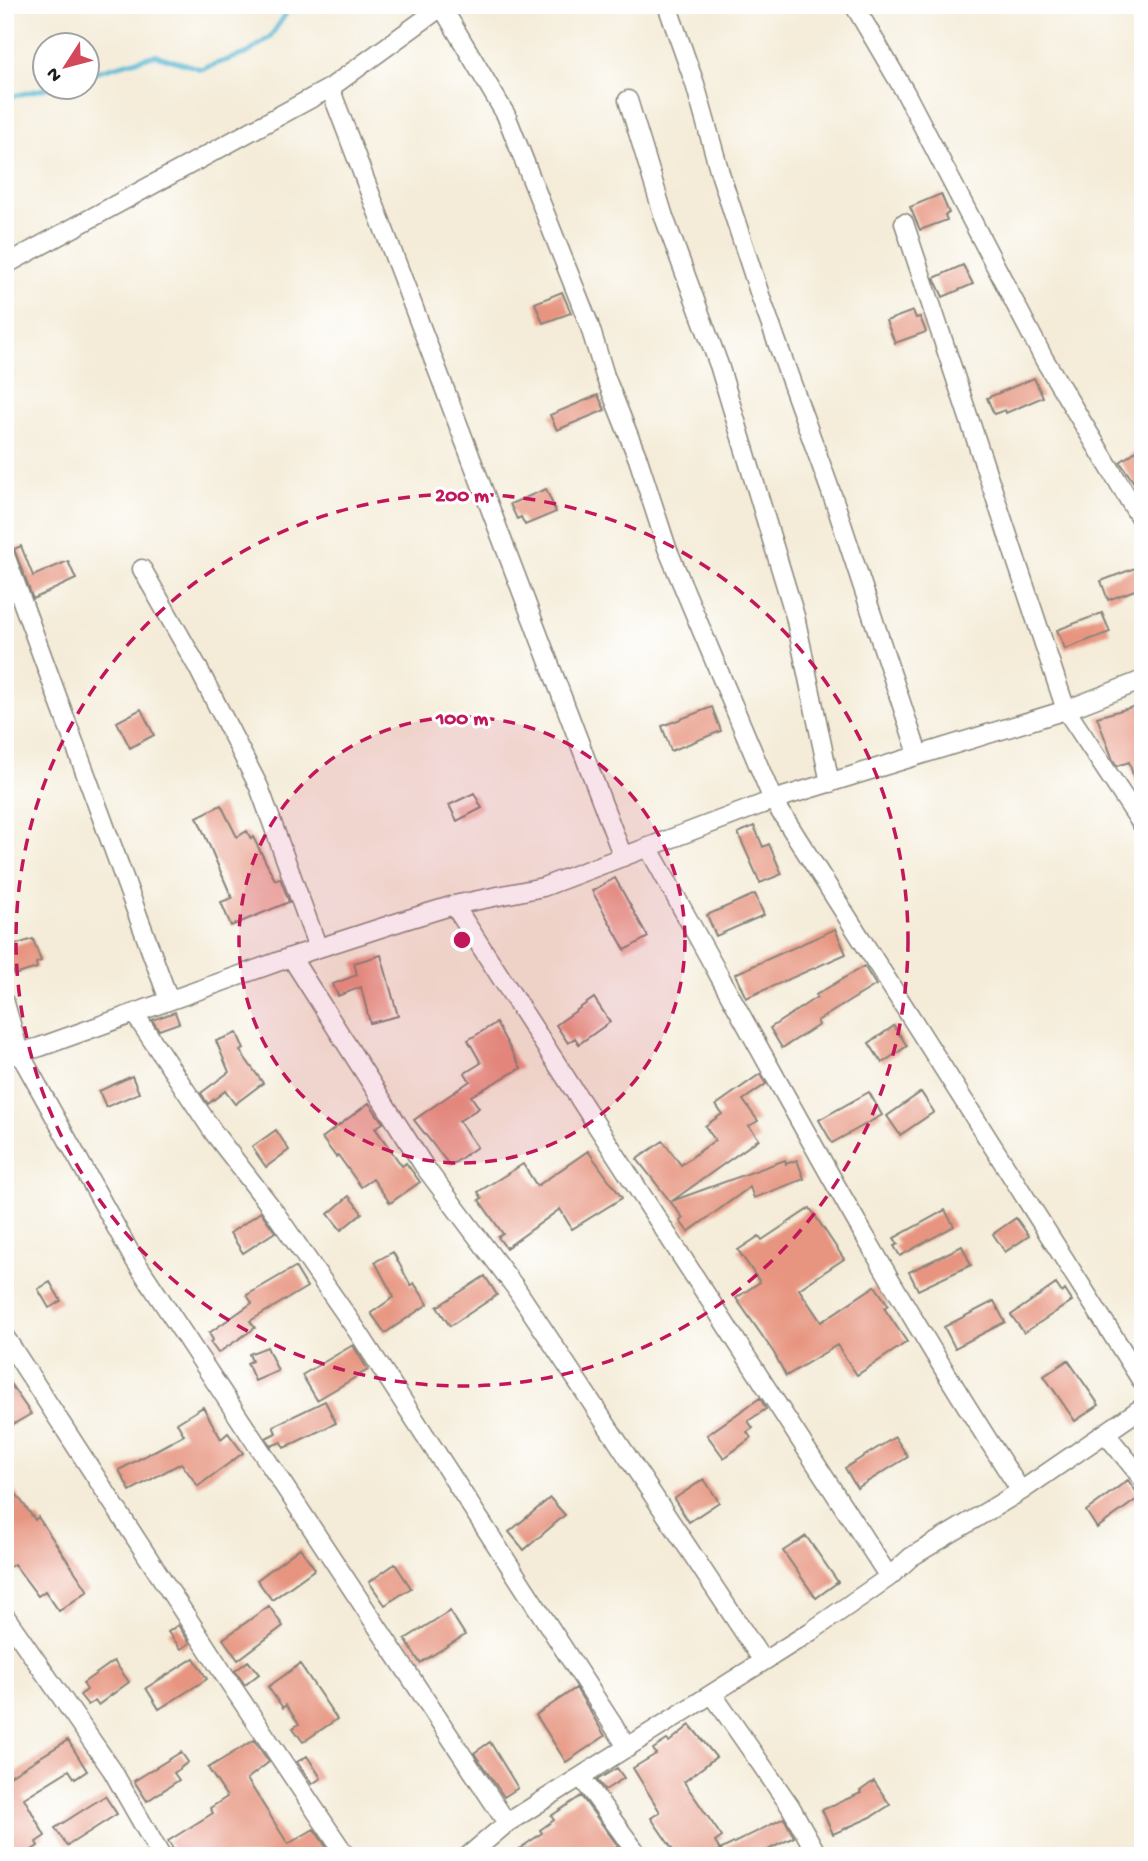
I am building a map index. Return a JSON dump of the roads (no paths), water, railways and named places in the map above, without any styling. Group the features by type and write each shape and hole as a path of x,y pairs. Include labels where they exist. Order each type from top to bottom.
{"street":[{"path":"667,5 695,84 720,173 761,299 836,506 918,754"},
{"path":"854,5 905,93 1045,359 1143,523"},
{"path":"5,265 330,88 443,6 506,115 589,324 667,548 773,800 1143,1383"},
{"path":"330,88 622,857"},
{"path":"628,100 664,217 719,365 788,593 830,783"},
{"path":"904,223 1066,710 1143,826"},
{"path":"5,555 169,1000"},
{"path":"142,569 197,666 258,787 318,948"},
{"path":"12,1055 318,948 454,905 542,887 773,800 1066,710 1143,680"},
{"path":"648,847 885,1273 957,1394 1021,1491"},
{"path":"454,905 889,1577"},
{"path":"291,957 424,1166 515,1287 763,1661"},
{"path":"5,1003 12,1055 132,1256 507,1823"},
{"path":"134,1013 214,1133 271,1207 358,1332 628,1748"},
{"path":"5,1336 225,1676 346,1856"},
{"path":"468,1856 507,1823 810,1632 889,1577 911,1557 1021,1491 1143,1406"},
{"path":"1105,1433 1143,1479"},
{"path":"5,1616 112,1770 161,1856"},
{"path":"713,1695 790,1806 818,1856"},
{"path":"581,1777 639,1856"}],"waterway":[{"path":"102,70 155,55 201,69 248,53 270,37 292,5"},
{"path":"5,98 32,92"}]}
